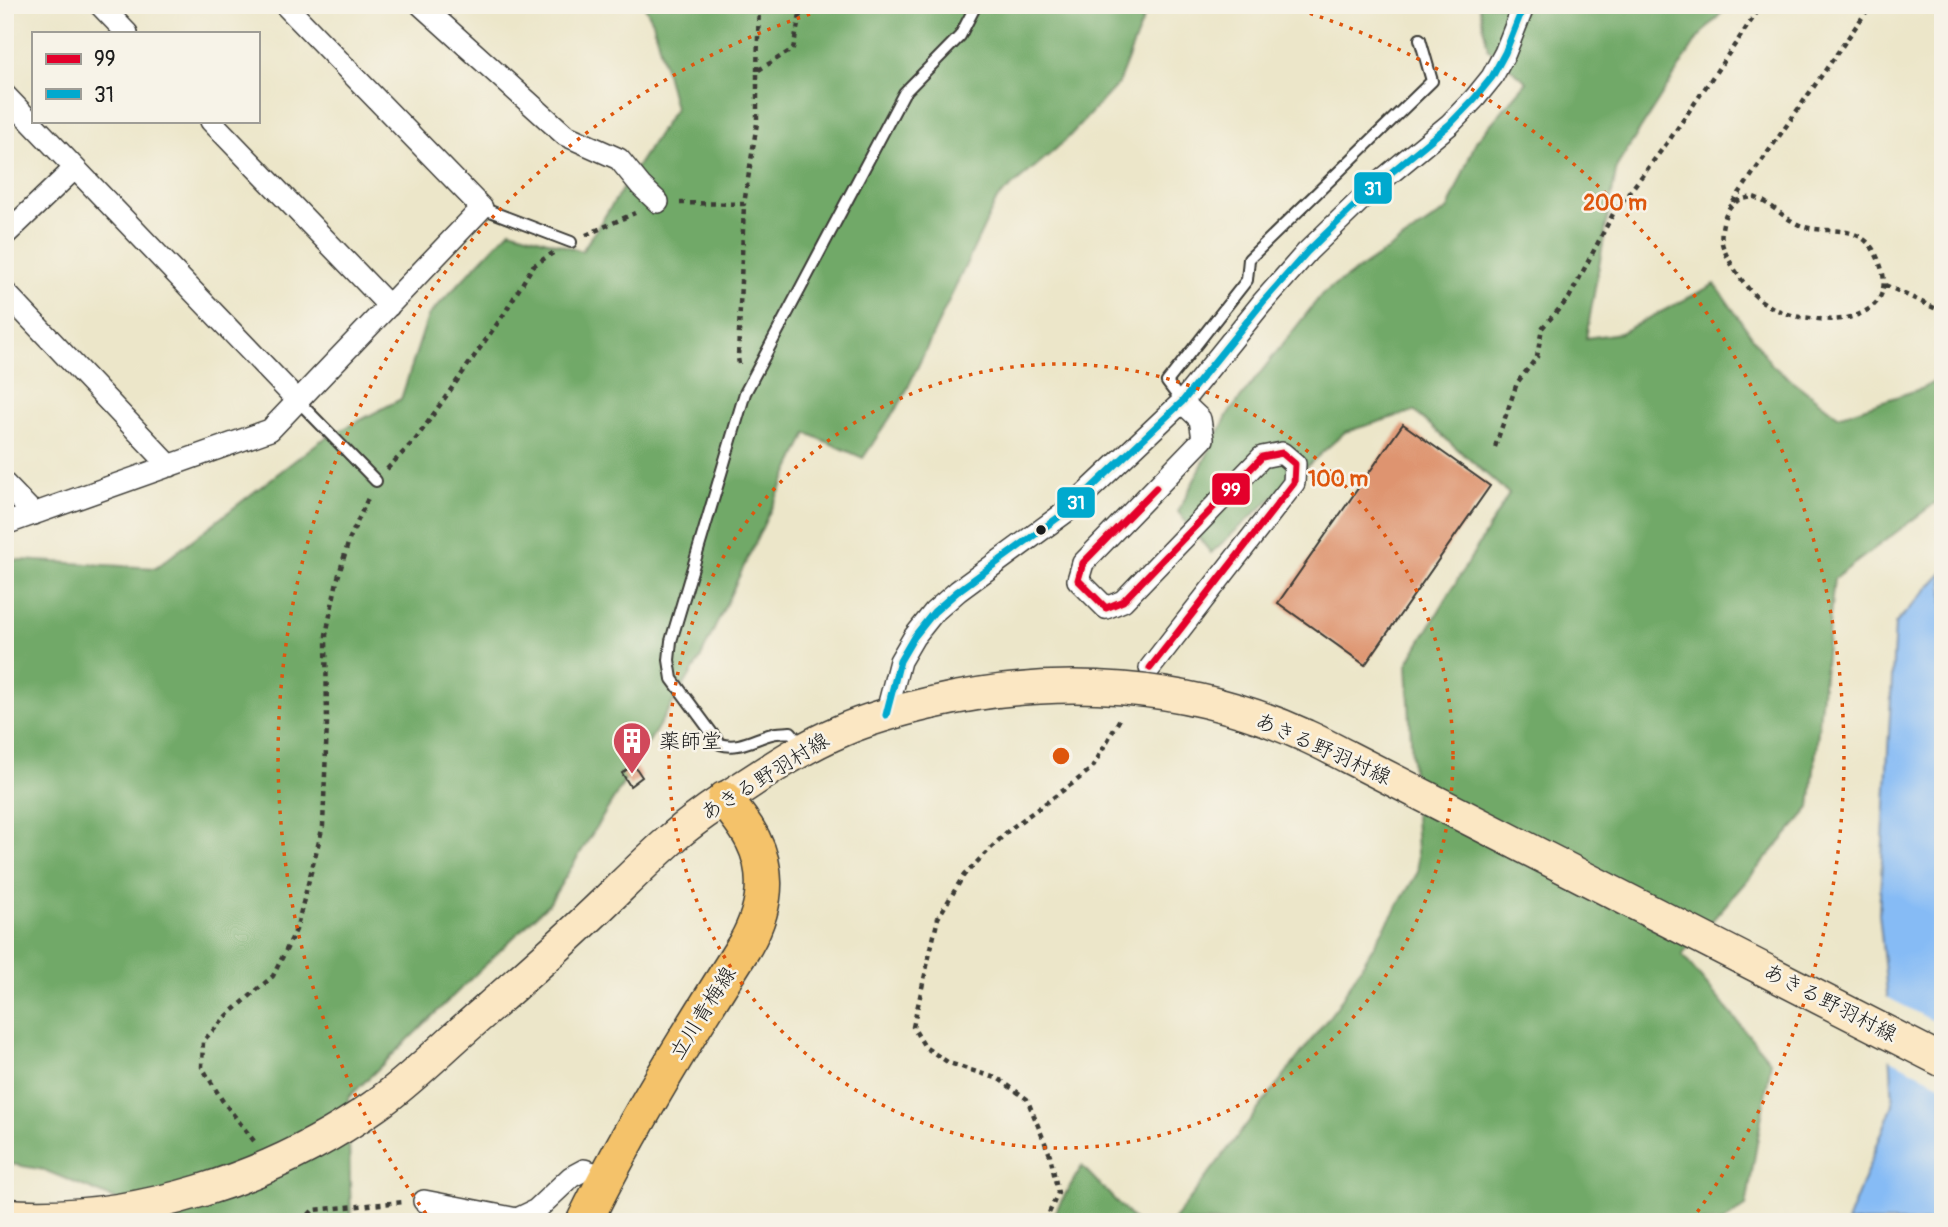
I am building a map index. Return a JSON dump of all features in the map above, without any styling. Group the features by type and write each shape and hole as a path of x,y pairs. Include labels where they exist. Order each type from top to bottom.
{"main road":[{"name":"あきる野羽村線","path":"5,1215 68,1214 143,1205 217,1186 273,1164 340,1129 393,1092 565,940 668,842 724,799 804,749 841,730 931,702 965,695 1056,685 1142,690 1188,698 1269,721 1306,736 1943,1061"},
{"name":"立川青梅線","path":"584,1222 643,1111 758,920 764,890 760,861 752,837 724,799"}],"street":[{"path":"100,5 126,32"},
{"path":"5,524 270,430 482,208 285,5"},
{"path":"421,5 565,135 619,159 658,202"},
{"path":"886,715 900,661 914,637 934,612 1067,511 1182,402 1307,252 1376,185 1450,124 1475,98 1492,77 1505,54 1524,5"},
{"path":"5,95 299,402"},
{"path":"212,122 389,306"},
{"path":"5,235 75,169"},
{"path":"5,292 170,466"},
{"path":"1150,668 1294,482 1295,464 1282,453 1262,457 1123,601 1106,608 1077,580 1083,563 1203,439 1200,419 1182,402"},
{"path":"5,484 34,514"},
{"path":"424,1201 517,1219 536,1210 571,1177 584,1170 606,1178"}],"lane":[{"path":"804,749 791,732 775,733 743,745 720,744 672,679 671,641 745,393 904,93 960,36 976,5"},
{"path":"1182,402 1167,382 1247,280 1249,259 1432,80 1420,39"},
{"path":"482,208 571,242"},
{"path":"299,402 376,481"}],"path":[{"path":"745,393 738,358 744,204 757,123 759,5"},
{"path":"757,71 793,49 802,5"},
{"path":"1495,447 1517,383 1537,357 1542,328 1569,298 1613,214 1670,139 1762,5"},
{"path":"1732,204 1754,197 1765,201 1779,213 1802,226 1818,230 1850,231 1865,240 1874,250 1881,267 1885,285 1879,300 1870,309 1842,319 1789,315 1754,295 1743,282 1722,243 1725,216 1732,204 1871,5"},
{"path":"273,1164 222,1100 202,1068 203,1041 273,976 296,930 323,825 327,723 326,635 349,540 376,481 416,439 504,314 533,265 571,242 658,202 744,204"},
{"path":"1885,285 1943,312"},
{"path":"1045,1222 1058,1193 1050,1155 1027,1099 999,1079 949,1063 925,1047 913,1027 938,918 964,875 1010,829 1092,768 1124,712"},
{"path":"302,1222 313,1210 424,1201"}],"green space":[{"path":"644,5 1149,5 1118,84 1064,142 997,199 902,400 863,458 807,433 700,659 550,902 348,1098 351,1222 170,1222 44,1170 5,1163 5,559 156,568 320,441 401,399 428,316 510,230 582,251 675,108 653,22"},
{"path":"1479,5 1729,5 1698,38 1617,166 1586,338 1620,333 1715,284 1772,365 1838,416 1923,388 1943,377 1943,497 1834,579 1810,808 1682,955 1771,1062 1746,1207 1722,1222 1172,1222 1338,1005 1418,872 1407,664 1509,494 1414,411 1345,432 1211,553 1178,512 1228,414 1322,294 1448,209 1476,141 1527,82 1488,49"},
{"path":"1082,1166 1136,1222 1049,1222"}],"water":[{"path":"1943,572 1943,1222 1847,1222 1893,1104 1887,993 1879,913 1895,624"}],"pier":[{"path":"1883,995 1943,1026 1943,1086 1887,1057"}],"building":[{"path":"1403,424 1490,486 1365,665 1278,603"},
{"name":"薬師堂","path":"634,765 642,777 630,786 622,773"}],"transit line":[{"name":"31","path":"886,715 900,661 914,637 934,612 958,591 1067,511 1182,402 1307,252 1376,185 1450,124 1475,98 1492,77 1505,53 1524,5"},
{"name":"99","path":"1150,668 1294,483 1295,464 1282,453 1262,457 1123,601 1106,608 1078,580 1083,563 1156,488"}],"place":[{"name":"薬師堂","path":"632,775"}]}
